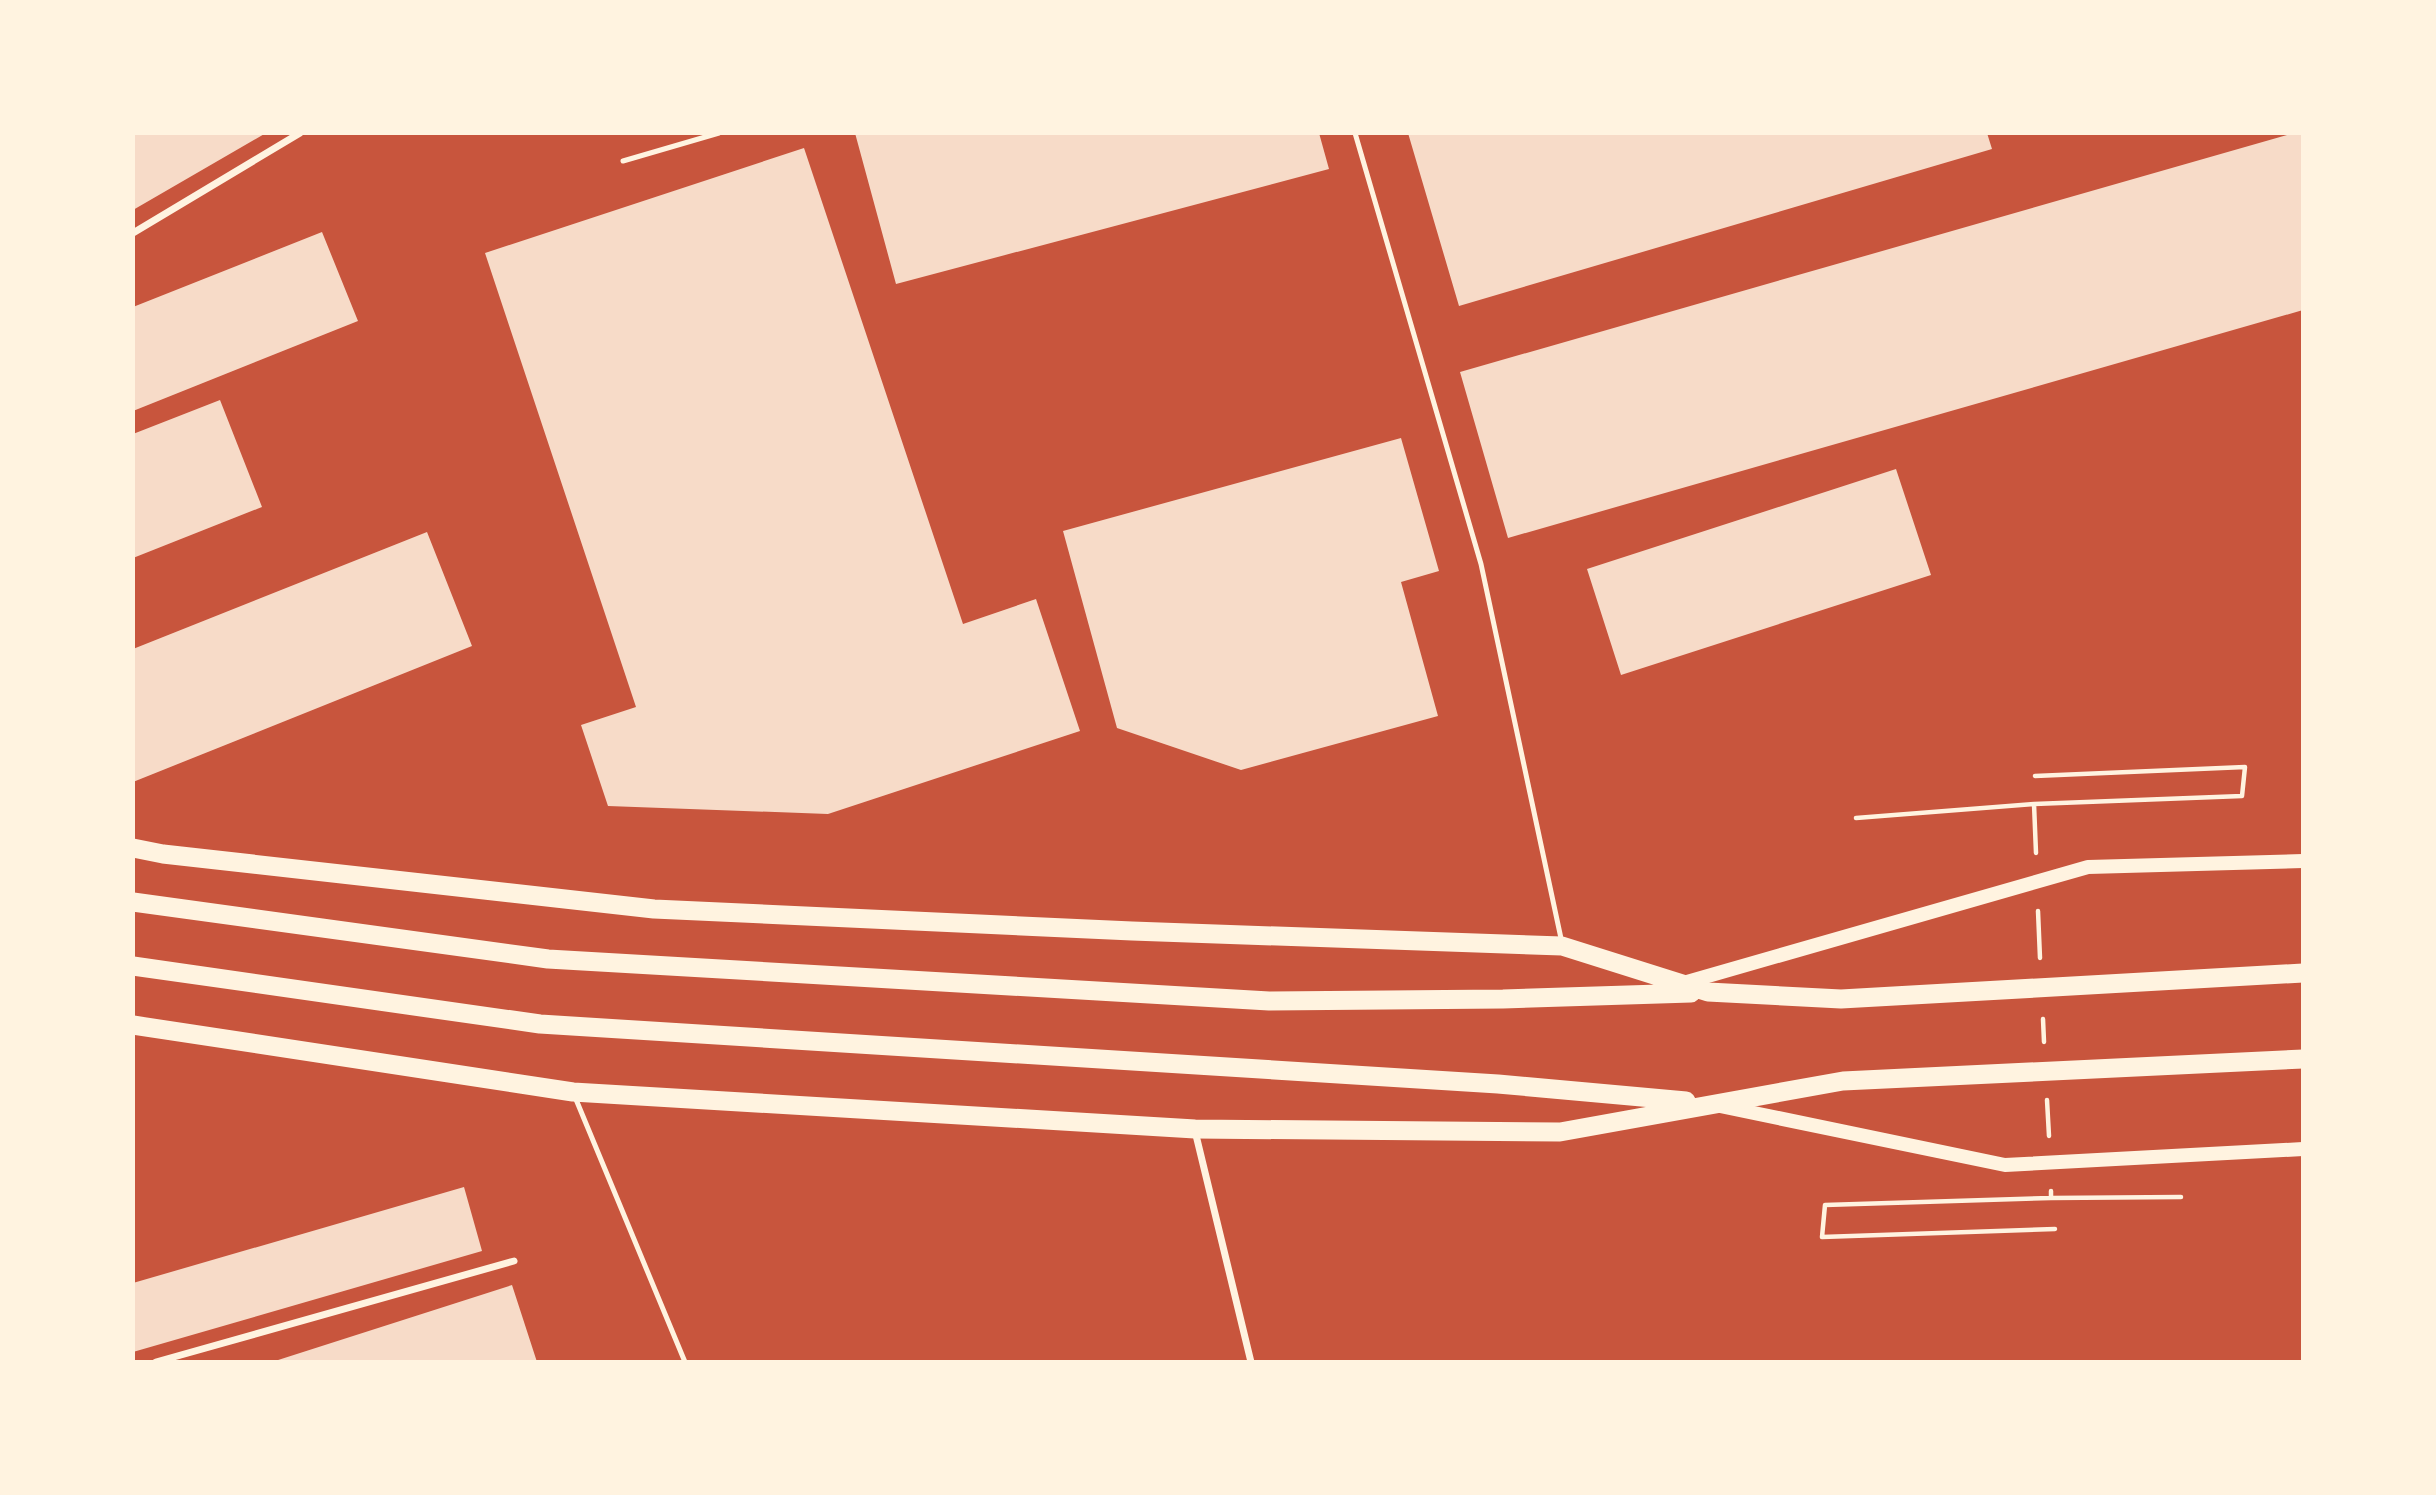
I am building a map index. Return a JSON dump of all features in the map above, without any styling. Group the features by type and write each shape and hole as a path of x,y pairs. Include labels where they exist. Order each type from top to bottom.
{"highway":[{"path":"133,848 163,854 654,909 1132,931 1562,946 1708,992"},
{"path":"133,902 548,959 1269,1001 1503,999 1708,992 1841,999 2303,973"},
{"path":"133,966 540,1024 1497,1084 1709,1103"},
{"path":"133,1025 573,1092 1195,1129 1560,1132 1843,1080 2303,1059"}],"main road":[{"path":"1680,984 2088,867 2303,861"},
{"path":"1709,1103 2005,1165 2303,1149"}],"street":[{"path":"133,233 300,133"},
{"path":"1195,1129 1251,1362"},
{"path":"156,1362 514,1261"}],"lane":[{"path":"623,161 719,133"},
{"path":"1355,133 1480,564 1562,946"},
{"path":"573,1092 685,1362"}],"path":[{"path":"1856,818 2034,804"},
{"path":"2051,1198 2181,1197"}],"building":[{"path":"133,133 266,133 133,210"},
{"path":"855,133 1319,133 1329,169 896,284"},
{"path":"1408,133 1987,133 1992,149 1459,306"},
{"path":"2286,133 2303,133 2303,310 1508,538 1460,372 2287,135"},
{"path":"804,148 963,624 1036,599 1080,731 828,814 608,806 581,725 636,707 485,253"},
{"path":"322,232 358,321 133,411 133,307"},
{"path":"220,400 262,507 133,558 133,434"},
{"path":"1401,438 1439,571 1401,582 1438,716 1241,770 1117,728 1063,531"},
{"path":"1896,469 1931,575 1621,675 1587,569"},
{"path":"427,532 472,646 133,782 133,649"},
{"path":"464,1187 482,1251 133,1352 133,1283"},
{"path":"512,1285 537,1362 275,1361"}]}
